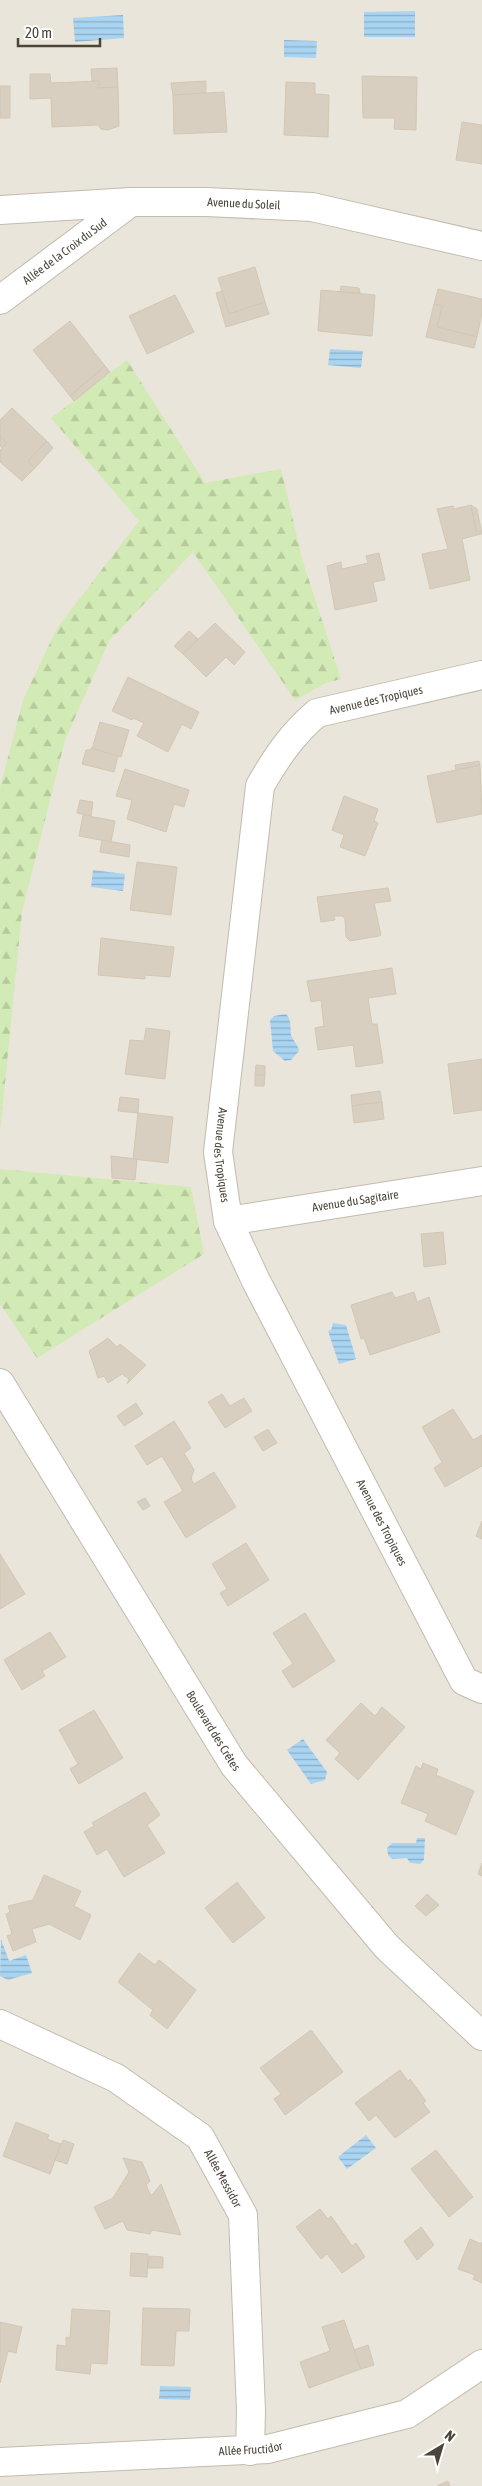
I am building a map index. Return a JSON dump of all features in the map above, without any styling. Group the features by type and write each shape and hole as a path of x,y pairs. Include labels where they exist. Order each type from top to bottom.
{"street":[{"name":"Avenue du Soleil","path":"0,210 130,202 206,202 312,207 482,246"},
{"name":"Allée de la Croix du Sud","path":"0,300 130,202"},
{"name":"Avenue des Tropiques","path":"482,675 317,713 296,731 275,759 260,786 218,1152 228,1220 256,1281 464,1681 482,1689"},
{"name":"Avenue du Sagitaire","path":"228,1220 482,1181"},
{"name":"Boulevard des Crêtes","path":"0,1383 234,1765 387,1947 482,2036"},
{"name":"Allée Messidor","path":"0,2024 116,2078 200,2137 243,2215 251,2411 250,2451"},
{"name":"Allée Fructidor","path":"0,2462 268,2449 408,2414 482,2364"}],"shaded area":[{"path":"0,0 482,0 482,2486 0,2486"}],"green space":[{"path":"127,360 205,483 281,469 303,562 341,679 326,683 295,700 193,552 109,641 65,740 22,912 0,1133 0,788 23,700 57,628 139,521 51,418"},
{"path":"0,1169 191,1187 204,1254 37,1358 0,1304"}],"water":[{"path":"415,11 415,37 364,37 364,12"},
{"path":"123,15 124,38 75,42 73,18"},
{"path":"284,40 317,41 316,58 284,57"},
{"path":"330,349 363,351 361,368 328,365"},
{"path":"93,870 125,874 123,891 91,887"},
{"path":"286,1014 290,1022 291,1035 299,1051 291,1060 285,1061 273,1051 270,1020 274,1016"},
{"path":"333,1323 346,1325 356,1359 339,1364 328,1331 331,1330"},
{"path":"303,1739 327,1772 325,1780 311,1784 287,1750"},
{"path":"417,1838 425,1838 424,1860 420,1864 410,1863 407,1858 392,1859 388,1855 387,1848 392,1843 416,1843"},
{"path":"1,1939 9,1961 26,1955 32,1973 8,1980 0,1976"},
{"path":"366,2135 376,2148 347,2169 338,2157"},
{"path":"160,2386 191,2387 190,2400 159,2399"}],"building":[{"path":"117,68 118,87 99,88 99,81 92,81 91,69"},
{"path":"30,74 50,74 51,83 99,81 99,88 118,87 119,126 108,130 101,129 98,125 52,127 51,98 30,99"},
{"path":"362,76 417,77 416,130 394,129 395,118 363,118"},
{"path":"206,81 206,93 173,95 171,83"},
{"path":"286,82 315,83 315,94 329,95 328,137 284,135"},
{"path":"0,86 10,86 10,118 0,118"},
{"path":"224,92 227,132 174,134 173,95"},
{"path":"462,122 482,125 482,164 456,160"},
{"path":"255,267 265,302 229,314 218,278"},
{"path":"341,286 359,288 360,293 340,292"},
{"path":"438,289 482,299 482,313 477,337 437,327 442,306 434,304"},
{"path":"321,290 375,295 372,336 318,331"},
{"path":"222,291 229,314 265,302 269,314 226,327 216,293"},
{"path":"175,295 194,332 147,354 129,316"},
{"path":"434,304 442,306 437,327 477,337 474,348 426,337"},
{"path":"70,321 105,366 70,396 33,350"},
{"path":"105,366 110,372 74,401 70,396"},
{"path":"12,408 47,441 28,461 35,468 22,481 0,462 0,450 7,443 0,436 0,420"},
{"path":"0,436 7,443 2,448 0,446"},
{"path":"47,441 53,448 35,468 28,461"},
{"path":"471,505 477,535 462,539 470,580 430,589 422,554 448,549 437,509 453,506 454,509"},
{"path":"471,505 477,509 482,534 477,535"},
{"path":"379,553 385,580 373,582 377,601 335,610 327,566 341,562 342,569 368,563 366,556"},
{"path":"215,623 245,652 234,665 226,657 206,677 183,654"},
{"path":"189,631 198,639 183,654 174,646"},
{"path":"128,677 199,712 191,729 182,724 168,752 137,736 144,723 112,711"},
{"path":"100,722 129,730 121,757 92,749"},
{"path":"91,748 118,756 114,772 82,764 86,750"},
{"path":"479,761 480,765 456,770 455,765"},
{"path":"480,765 482,814 437,823 427,776"},
{"path":"125,769 189,790 184,807 174,804 166,832 127,819 132,800 116,796"},
{"path":"344,796 378,809 374,821 378,823 365,856 340,847 344,835 332,830"},
{"path":"80,800 93,802 91,816 77,813"},
{"path":"83,815 115,821 111,842 79,836"},
{"path":"102,840 130,845 129,857 100,852"},
{"path":"137,862 177,867 171,915 130,910"},
{"path":"388,888 391,901 374,903 381,935 350,941 346,937 345,919 343,916 334,916 335,920 321,922 317,897"},
{"path":"101,938 174,947 170,977 145,975 145,979 98,975"},
{"path":"392,968 396,994 368,998 372,1024 377,1024 383,1063 356,1067 353,1045 318,1050 315,1028 324,1026 321,1000 311,1002 307,981"},
{"path":"146,1028 170,1031 165,1079 125,1074 130,1040 144,1041"},
{"path":"482,1059 482,1110 454,1114 448,1064"},
{"path":"256,1065 265,1066 265,1075 255,1075"},
{"path":"255,1075 265,1075 264,1086 255,1086"},
{"path":"380,1091 382,1102 352,1106 351,1095"},
{"path":"120,1097 139,1099 138,1113 118,1111"},
{"path":"382,1102 384,1119 354,1123 352,1106"},
{"path":"138,1113 173,1117 168,1163 133,1159"},
{"path":"111,1156 137,1159 135,1180 112,1178"},
{"path":"443,1232 446,1264 424,1267 421,1234"},
{"path":"392,1292 395,1298 414,1292 417,1302 429,1297 440,1332 370,1355 364,1338 361,1339 351,1305"},
{"path":"108,1338 117,1347 120,1344 146,1365 127,1384 129,1379 122,1374 108,1383 104,1376 98,1378 89,1351"},
{"path":"222,1394 230,1406 244,1398 252,1411 225,1428 208,1402"},
{"path":"136,1403 143,1414 124,1426 117,1416"},
{"path":"453,1409 473,1440 482,1435 482,1466 445,1487 434,1468 442,1462 422,1427"},
{"path":"174,1421 191,1448 184,1453 194,1470 191,1479 194,1484 214,1472 236,1507 186,1538 164,1502 183,1491 162,1456 147,1465 135,1446"},
{"path":"268,1429 277,1443 263,1451 254,1437"},
{"path":"145,1498 150,1506 143,1510 137,1502"},
{"path":"482,1521 482,1539 476,1536"},
{"path":"246,1543 269,1580 228,1606 220,1593 227,1589 212,1564"},
{"path":"0,1554 25,1594 0,1609"},
{"path":"305,1613 335,1661 293,1688 282,1671 293,1664 273,1633"},
{"path":"50,1632 66,1657 42,1671 45,1676 22,1690 4,1660"},
{"path":"361,1703 375,1716 382,1707 405,1727 358,1780 335,1759 340,1753 326,1740"},
{"path":"94,1710 123,1758 79,1784 70,1769 78,1764 59,1730"},
{"path":"423,1763 438,1769 436,1775 474,1791 456,1835 425,1821 428,1814 401,1803 416,1766 421,1769"},
{"path":"145,1792 160,1815 147,1825 165,1853 124,1877 107,1849 97,1855 84,1832 94,1826 92,1823"},
{"path":"482,1863 482,1876 478,1874"},
{"path":"44,1875 81,1891 74,1906 91,1915 80,1940 49,1924 32,1929 36,1942 13,1951 7,1936 12,1934 6,1914 10,1912 8,1906 33,1900"},
{"path":"237,1882 265,1918 233,1943 205,1908"},
{"path":"427,1894 439,1905 426,1916 415,1906"},
{"path":"139,1953 155,1965 159,1960 196,1990 167,2029 150,2015 153,2010 118,1982"},
{"path":"311,2030 343,2072 285,2115 274,2099 281,2094 260,2068"},
{"path":"400,2070 408,2081 410,2079 426,2101 423,2103 430,2112 395,2138 376,2115 369,2121 355,2103"},
{"path":"16,2122 49,2135 47,2139 61,2144 50,2174 3,2156"},
{"path":"63,2140 74,2144 67,2164 55,2160"},
{"path":"436,2150 473,2197 449,2217 411,2169"},
{"path":"123,2158 142,2162 150,2181 146,2185 151,2196 161,2184 181,2235 152,2230 150,2234 127,2230 123,2221 105,2229 94,2207 113,2198 129,2172"},
{"path":"320,2209 328,2219 331,2216 352,2246 356,2243 365,2257 342,2273 327,2254 321,2259 296,2227"},
{"path":"421,2227 434,2245 417,2260 404,2241"},
{"path":"470,2239 481,2244 482,2242 482,2283 473,2279 475,2275 458,2269"},
{"path":"131,2253 148,2254 147,2277 130,2276"},
{"path":"149,2256 163,2257 163,2268 148,2268"},
{"path":"143,2308 190,2309 189,2331 176,2331 174,2366 141,2365"},
{"path":"72,2309 110,2311 107,2364 91,2363 90,2374 56,2370 57,2345 66,2346 66,2337 70,2338"},
{"path":"344,2320 361,2369 309,2388 300,2362 330,2351 322,2327"},
{"path":"0,2322 22,2327 16,2353 8,2351 0,2383"},
{"path":"368,2345 374,2365 361,2369 354,2350"},
{"path":"448,2481 450,2486 437,2486"}]}
